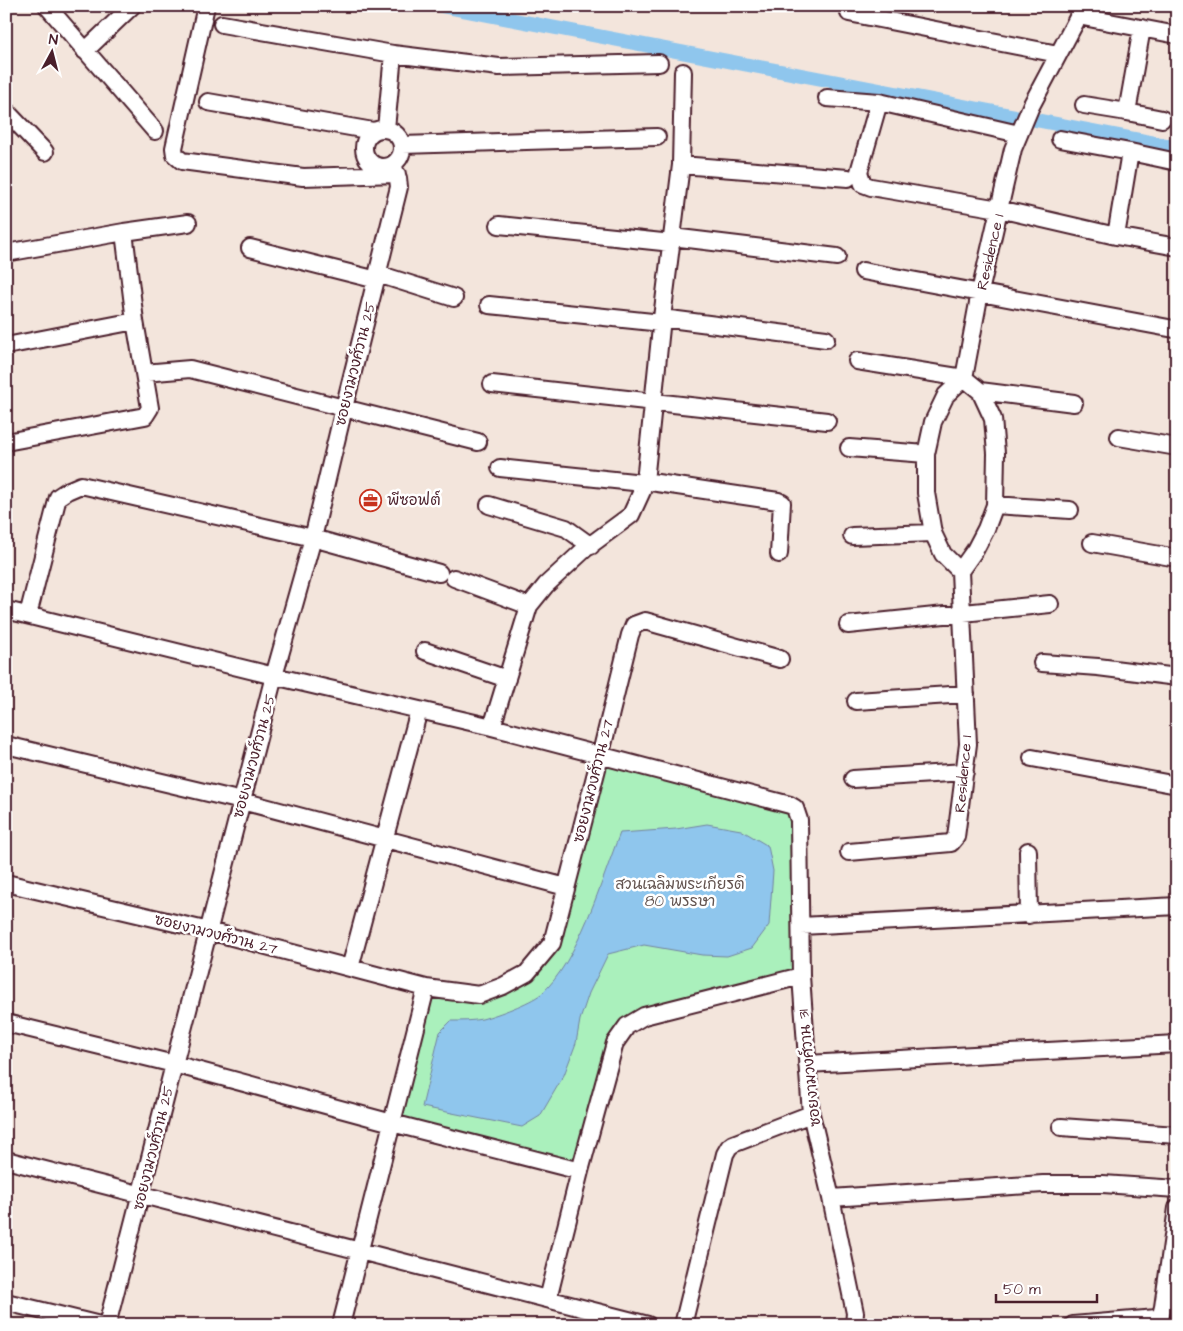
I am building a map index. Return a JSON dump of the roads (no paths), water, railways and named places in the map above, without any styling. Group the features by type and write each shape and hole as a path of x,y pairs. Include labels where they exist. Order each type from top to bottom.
{"street":[{"path":"47,6 154,131"},
{"path":"85,51 132,6"},
{"path":"206,6 174,148 176,155 182,161 303,177 396,175"},
{"path":"848,13 1058,54 1081,11 1142,28 1177,35"},
{"path":"222,24 393,54 499,67 659,63"},
{"path":"1127,112 1142,28"},
{"path":"393,54 379,130 365,140 364,146 366,158 375,166 387,167 396,175"},
{"name":"Residence 1","path":"964,378 980,292 1013,149 1031,106 1058,54"},
{"path":"492,727 530,606 546,585 631,515 638,502 644,482 681,165 683,72"},
{"path":"826,98 879,102 1021,131"},
{"path":"208,102 379,130 396,134 402,146 657,137"},
{"path":"879,102 859,172 863,184 871,187 999,209 1116,236 1177,247"},
{"path":"1084,105 1162,119"},
{"path":"6,111 45,152"},
{"path":"1060,139 1177,162"},
{"name":"ซอยงามวงศ์วาน 25","path":"107,1325 274,676 313,538 377,277 402,146"},
{"path":"1116,236 1130,152"},
{"path":"681,165 848,178"},
{"path":"6,253 124,232 188,223"},
{"path":"499,225 837,257"},
{"path":"6,442 144,416 150,408 135,322 124,232"},
{"path":"250,248 377,277 454,298"},
{"path":"863,271 1174,329"},
{"path":"489,305 662,320 826,340"},
{"path":"6,346 135,322"},
{"path":"857,361 964,378 980,391 992,419 996,453 995,505 986,529 975,550 960,571 943,554 933,533 926,493 926,454 933,422 946,395 964,378"},
{"path":"144,373 190,369 478,442"},
{"path":"492,384 827,421"},
{"path":"980,391 1074,403"},
{"path":"1119,437 1177,447"},
{"path":"849,448 926,454"},
{"path":"500,468 644,482 778,501 782,503 779,554"},
{"path":"28,615 58,497 66,491 82,485 313,538 447,575 530,606"},
{"path":"489,505 566,528 591,546"},
{"path":"995,505 1070,510"},
{"path":"852,536 933,533"},
{"path":"1092,543 1177,558"},
{"name":"Residence 1","path":"849,852 952,843 955,840 968,744 960,571"},
{"path":"848,625 1050,604"},
{"path":"6,610 492,727 600,757"},
{"name":"ซอยงามวงศ์วาน 27","path":"6,883 208,931 426,988 480,995 527,974 552,943 634,625 645,621 780,659"},
{"path":"425,651 507,679"},
{"path":"1042,663 1177,676"},
{"path":"856,701 966,694"},
{"path":"350,968 419,710"},
{"path":"6,744 242,801 566,887"},
{"name":"ซอยงามวงศ์วาน 31","path":"600,757 790,805 795,808 799,820 801,976 810,1114 831,1198 855,1313 854,1325"},
{"path":"1032,758 1177,785"},
{"path":"853,779 965,772"},
{"path":"1028,851 1030,915"},
{"path":"801,926 1177,906"},
{"path":"548,1299 615,1043 627,1026 644,1016 801,976"},
{"path":"341,1325 426,988"},
{"path":"6,1023 174,1064 392,1124 580,1171"},
{"path":"806,1064 1177,1044"},
{"path":"683,1325 725,1154 729,1147 810,1114"},
{"path":"1061,1128 1177,1135"},
{"path":"6,1160 648,1325"},
{"path":"831,1198 1043,1184 1103,1184 1177,1190"},
{"path":"1073,1325 1157,1318 1170,1308 1176,1218"},
{"path":"6,1302 100,1325"}],"water":[{"path":"707,824 741,830 768,846 773,871 769,925 752,948 727,956 702,955 644,945 608,954 589,993 580,1020 576,1043 564,1075 540,1116 522,1127 422,1107 440,1032 451,1021 470,1021 496,1015 541,994 554,980 578,941 588,919 620,833 676,829"}],"waterway":[{"path":"441,6 1177,147"}],"place":[{"name":"พีซอฟต์","path":"371,500"}],"park label":[{"name":"สวนเฉลิมพระเกียรติ 80 พรรษา","path":"680,892"}]}
